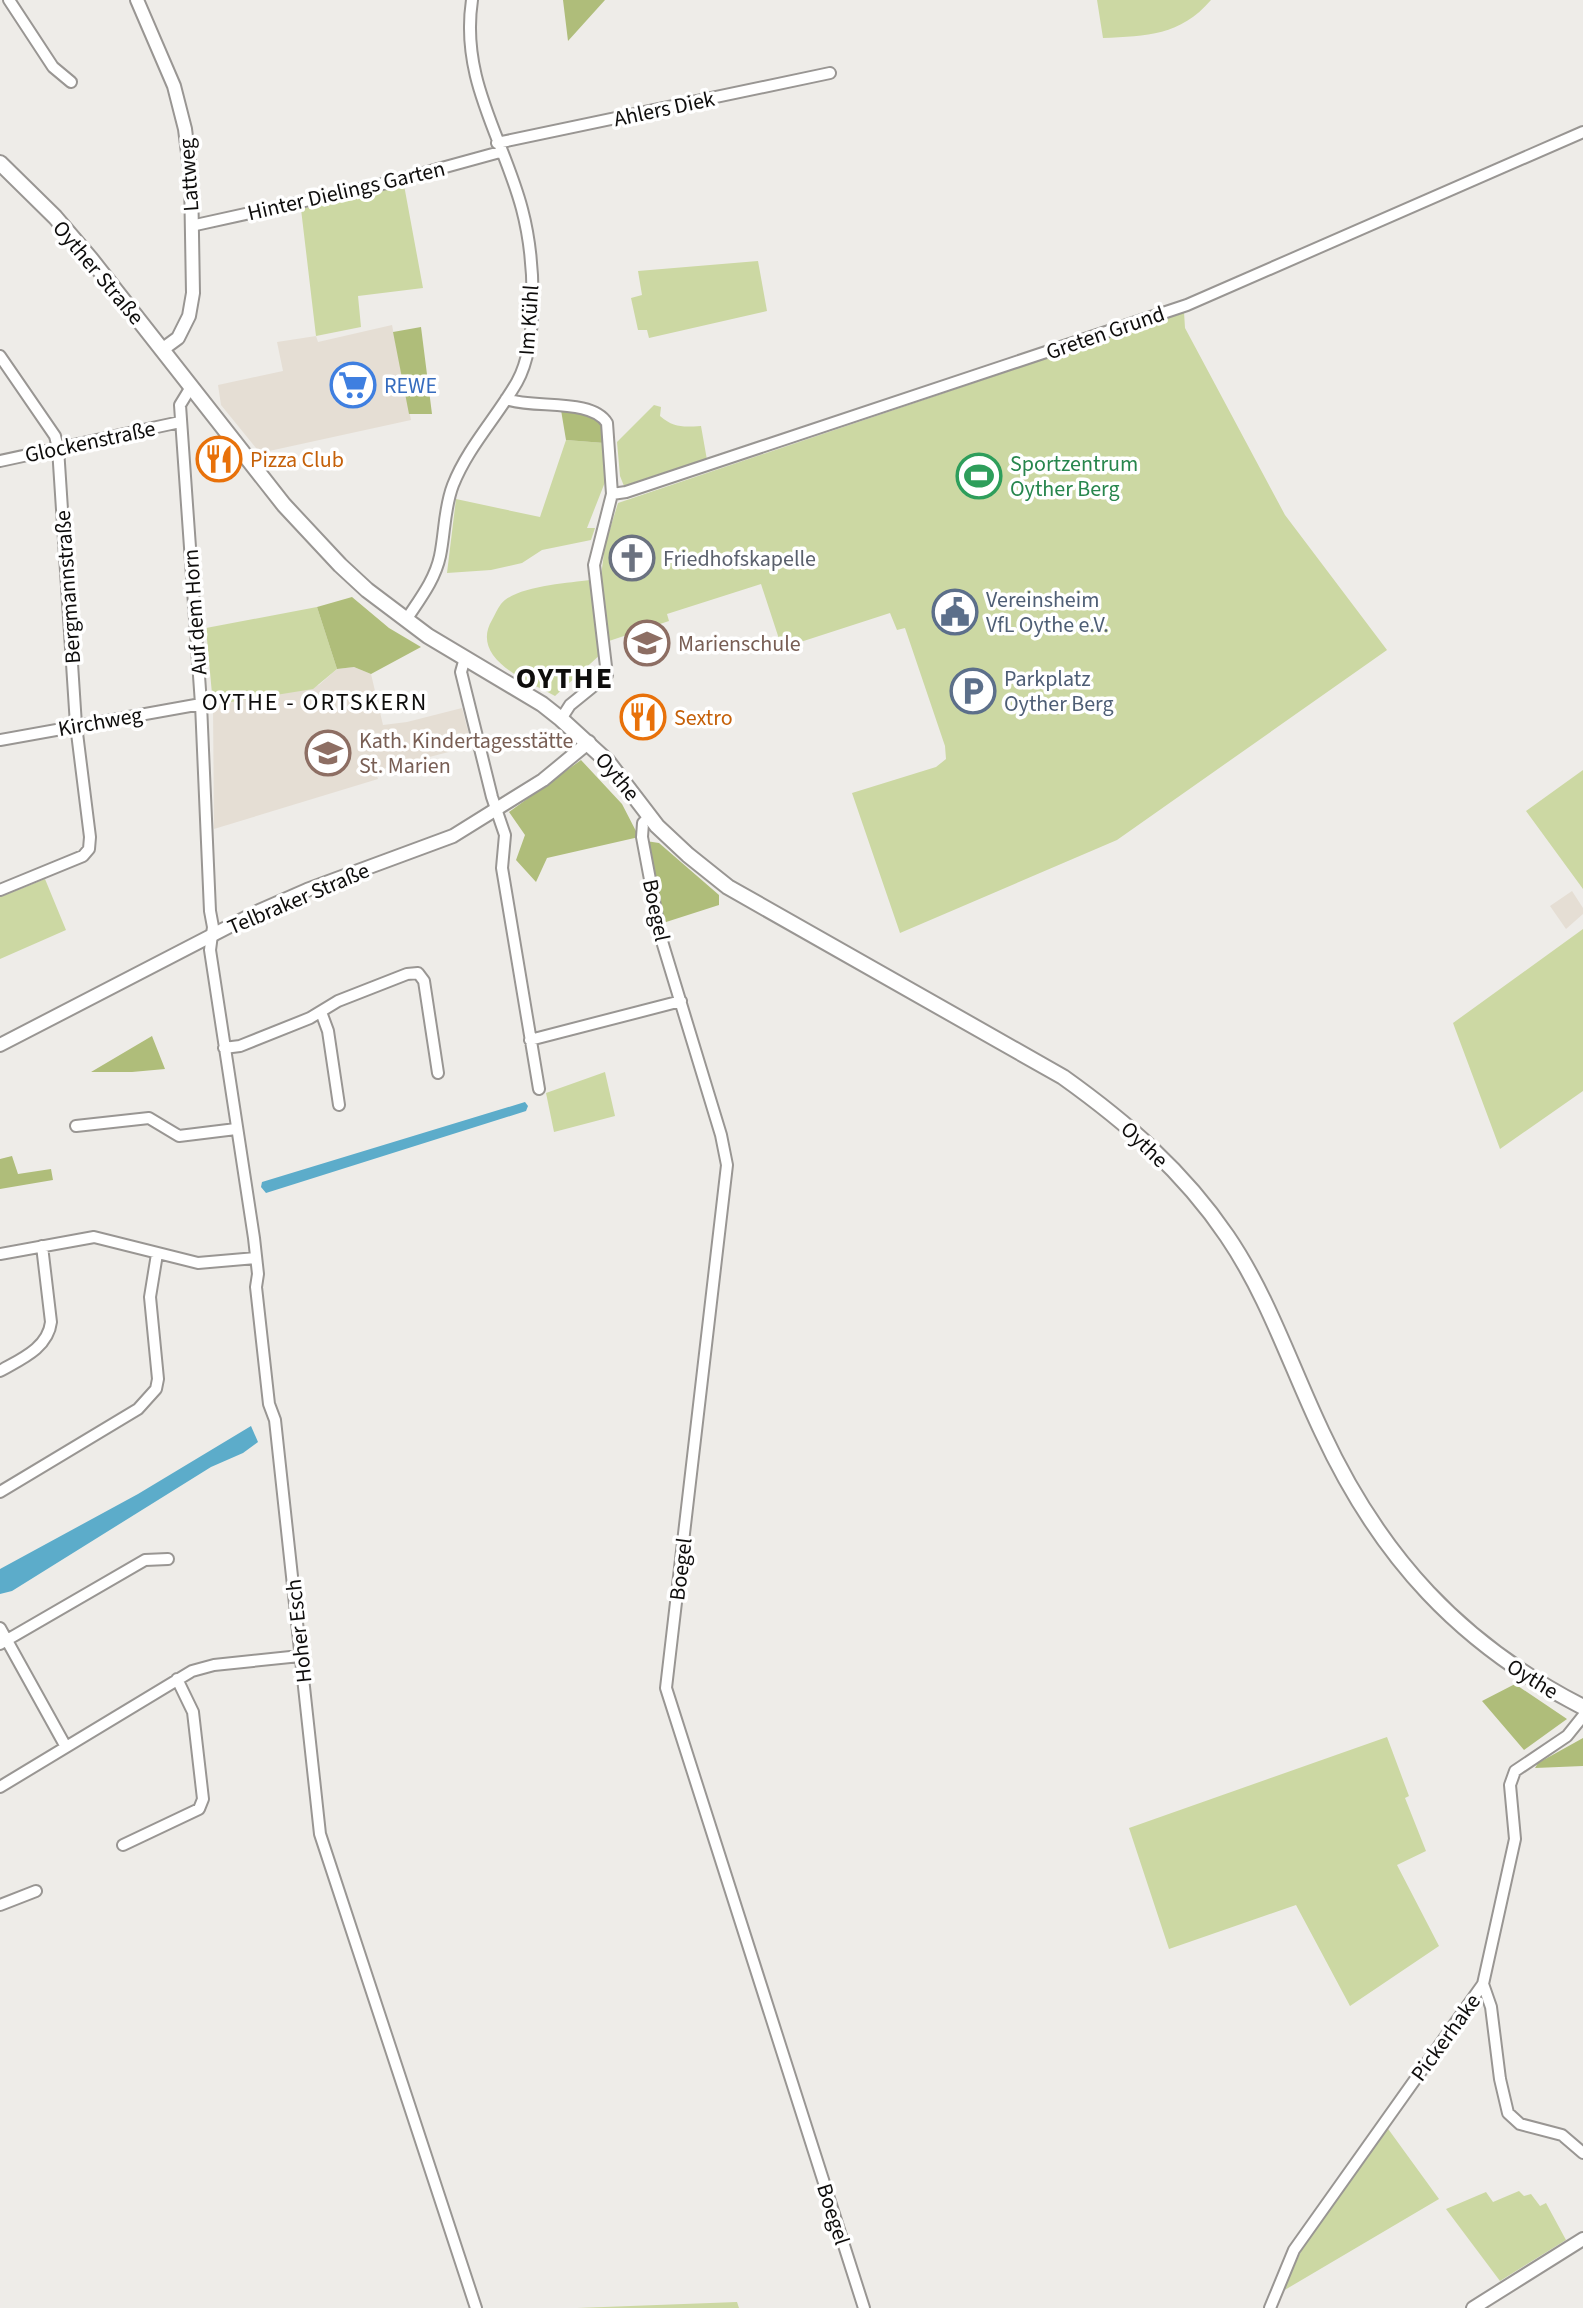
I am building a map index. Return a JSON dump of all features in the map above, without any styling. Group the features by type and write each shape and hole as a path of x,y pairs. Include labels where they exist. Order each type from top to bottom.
{"main road":[{"name":"Oyther Straße","path":"0,163 55,217 191,387"},
{"name":"Oythe","path":"191,387 309,534 367,590 406,620 542,704 589,742 650,816 688,855 728,887 1063,1077 1149,1144 1198,1196 1228,1238 1255,1285 1343,1474 1376,1532 1418,1583 1469,1634 1505,1662 1583,1707"}],"street":[{"path":"9,0 53,67 71,82"},
{"name":"Lattweg","path":"137,0 181,107 189,153 193,293 189,316 178,338 163,349"},
{"name":"Im Kühl","path":"406,620 432,579 440,558 447,503 453,484 525,366 529,348 532,278 528,237 521,206 474,76 469,22 472,0"},
{"name":"Ahlers Diek","path":"499,148 830,73"},
{"name":"Greten Grund","path":"612,494 785,440 1187,305 1583,132"},
{"name":"Hinter Dielings Garten","path":"191,226 387,183 499,148"},
{"path":"0,356 55,436 58,448"},
{"name":"Auf dem Horn","path":"191,387 180,405 180,422 201,704 211,936"},
{"path":"506,399 521,404 590,409 601,414 607,423 612,494 594,565 607,675 570,705 561,719"},
{"name":"Glockenstraße","path":"0,461 180,422"},
{"name":"Bergmannstraße","path":"0,890 83,856 89,849 76,725 58,448"},
{"path":"465,658 461,672 505,835 502,868 539,1089"},
{"name":"Kirchweg","path":"0,740 201,704"},
{"name":"Telbraker Straße","path":"0,1045 307,890 453,836 497,811 562,766 589,742"},
{"name":"Boegel","path":"650,816 643,823 642,837 658,925 725,1149 727,1178 666,1688 864,2308"},
{"name":"Hoher Esch","path":"211,936 210,950 258,1274 256,1287 269,1404 275,1420 320,1834 476,2308"},
{"path":"224,1048 240,1046 321,1012 338,1001 407,974 418,973 424,981 438,1073"},
{"path":"530,1040 681,1001"},
{"path":"321,1012 328,1031 339,1105"},
{"path":"76,1126 149,1118 179,1136 236,1129"},
{"path":"0,1254 94,1237 198,1263 256,1258"},
{"path":"0,1371 37,1348 50,1333 42,1246"},
{"path":"0,1492 138,1409 156,1389 158,1365 150,1297 157,1254"},
{"path":"3,1642 145,1560 168,1559"},
{"path":"0,1628 3,1642 66,1747"},
{"path":"0,1787 177,1679 202,1667 300,1656"},
{"path":"123,1845 199,1809 203,1799 193,1712 177,1679"},
{"name":"Pickerhake","path":"1270,2308 1294,2250 1483,1984 1515,1839 1510,1785 1515,1771 1567,1736 1583,1716"},
{"path":"0,1905 36,1891"},
{"path":"1483,1984 1491,2007 1500,2079 1508,2113 1520,2124 1562,2135 1583,2153"},
{"path":"1473,2308 1492,2303 1583,2239"}],"shaded area":[{"path":"392,325 411,420 260,453 221,405 218,385 283,371 277,342 316,336 318,342"},
{"name":"Kath. Kindertagesstätte St. Marien","path":"354,667 371,674 383,725 462,708 472,746 375,771 378,779 214,829 213,705 319,685 337,669"},
{"path":"1572,891 1583,908 1583,914 1566,929 1550,906"}],"green space":[{"path":"563,0 605,0 568,41"},
{"path":"1097,0 1211,0 1187,21 1162,32 1103,38"},
{"path":"404,185 423,288 358,296 361,327 316,336 301,209"},
{"path":"758,261 767,311 649,338 647,330 638,330 631,298 642,295 638,271"},
{"path":"1184,312 1185,328 1285,515 1387,650 1117,840 900,933 852,793 936,767 946,759 945,746 905,628 897,630 890,613 782,648 761,584 667,614 669,621 609,641 600,584 605,545 618,503"},
{"path":"421,327 432,414 409,414 393,332"},
{"path":"654,405 661,407 660,416 674,425 701,426 707,460 624,486 617,442"},
{"path":"561,410 584,411 596,416 603,428 604,443 566,440"},
{"path":"566,440 604,443 607,477 587,528 595,528 591,540 542,550 522,563 491,570 447,573 456,499 540,517"},
{"path":"590,580 602,653 555,696 513,673 490,651 488,629 508,598 543,586"},
{"path":"352,597 389,628 421,647 371,674 354,667 337,669 317,607"},
{"path":"317,607 337,669 313,689 213,705 206,628"},
{"path":"581,760 622,804 639,837 547,858 536,882 516,860 525,835 509,812"},
{"path":"1583,770 1583,889 1526,811"},
{"path":"646,841 659,843 719,895 719,905 663,923"},
{"path":"45,879 66,930 0,959 0,897"},
{"path":"1583,929 1583,1091 1500,1149 1453,1023"},
{"path":"152,1036 165,1069 91,1072"},
{"path":"605,1072 615,1116 554,1132 546,1093"},
{"path":"12,1156 18,1174 51,1169 53,1180 0,1189 0,1159"},
{"path":"1515,1684 1567,1719 1524,1750 1482,1701"},
{"path":"1387,1737 1409,1796 1405,1798 1426,1851 1397,1865 1439,1946 1350,2006 1296,1905 1169,1949 1129,1828"},
{"path":"1583,1738 1583,1766 1535,1768 1538,1763"},
{"path":"1386,2126 1439,2199 1283,2291 1302,2249"},
{"path":"1519,2191 1524,2196 1531,2194 1540,2206 1546,2203 1566,2240 1500,2281 1446,2209 1486,2192 1493,2202"},
{"path":"737,2302 739,2308 577,2308"}],"water":[{"path":"525,1102 528,1106 526,1111 266,1193 261,1187 262,1182"},
{"path":"251,1426 258,1442 243,1453 211,1467 12,1591 0,1594 0,1569 138,1494"}],"place":[{"name":"REWE","path":"353,385"},
{"name":"Pizza Club","path":"219,459"},
{"name":"Sportzentrum Oyther Berg","path":"979,476"},
{"name":"Friedhofskapelle","path":"632,558"},
{"name":"Vereinsheim VfL Oythe e.V.","path":"955,612"},
{"name":"Marienschule","path":"647,643"},
{"name":"Parkplatz Oyther Berg","path":"973,691"},
{"name":"Sextro","path":"643,717"},
{"name":"Kath. Kindertagesstätte St. Marien","path":"328,753"}],"district":[{"name":"OYTHE","path":"565,678"},
{"name":"OYTHE - ORTSKERN","path":"315,702"}]}
